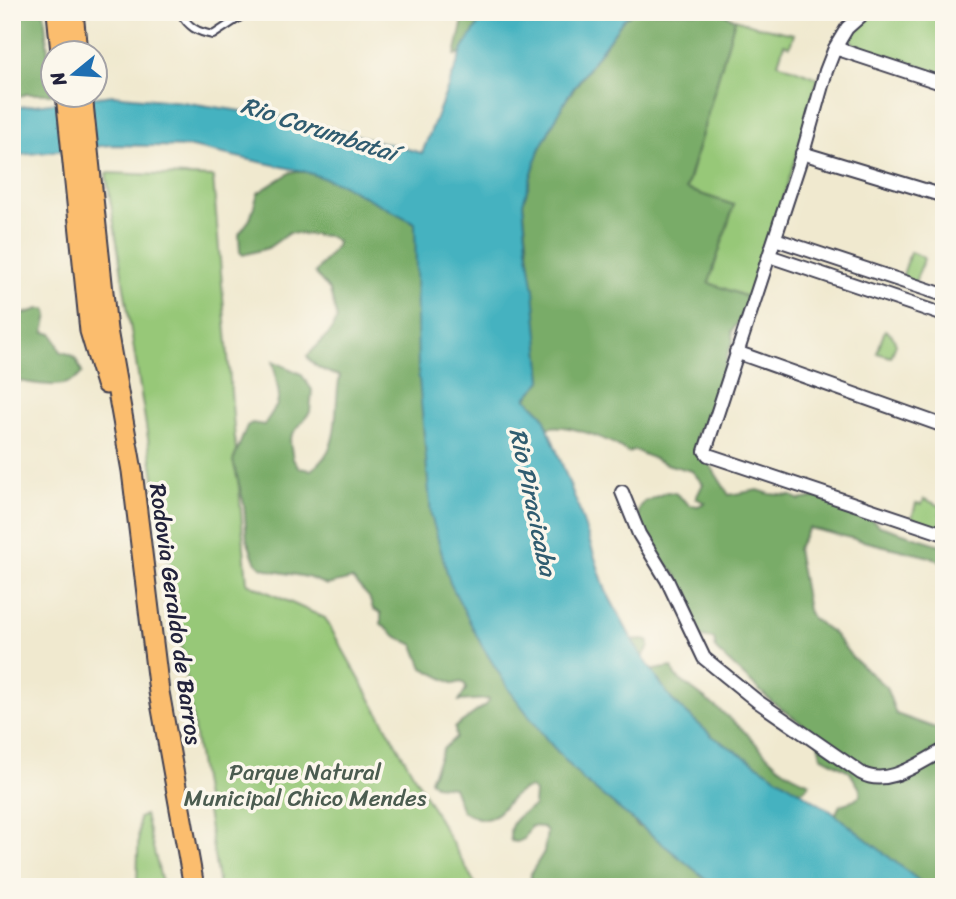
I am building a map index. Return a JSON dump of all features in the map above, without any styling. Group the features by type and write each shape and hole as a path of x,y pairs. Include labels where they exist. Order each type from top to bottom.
{"highway":[{"path":"57,12 60,38"},
{"path":"73,12 76,38"},
{"name":"Rodovia Geraldo de Barros","path":"69,108 81,165 132,471 159,692 194,887"},
{"name":"Rodovia Geraldo de Barros","path":"81,165 82,108"}],"street":[{"path":"866,12 847,28 825,71 775,239 705,451 708,455 944,534"},
{"path":"835,48 944,84"},
{"path":"802,153 944,196"},
{"path":"775,239 944,295"},
{"path":"769,256 944,315"},
{"path":"736,352 944,426"},
{"path":"622,492 639,534 667,580 704,658 757,701 861,774 873,778 886,779 944,750"}],"lane":[{"path":"180,12 185,21 198,32 213,35 248,12"}],"green space":[{"path":"14,12 44,12 47,38 38,38 38,94 26,94 12,99"},
{"path":"460,12 529,12 468,53 455,55 463,20"},
{"path":"633,12 719,12 735,19 686,189 734,205 709,283 750,298 732,331 733,342 716,405 696,435 702,452 729,495 758,490 792,496 799,500 817,497 855,508 880,526 944,546 944,564 934,558 809,528 797,549 808,610 812,618 834,634 852,657 886,687 896,714 944,731 944,887 889,887 843,820 837,818 840,805 855,800 860,795 860,789 849,771 821,756 816,734 771,701 716,650 714,639 695,636 678,577 653,550 638,518 639,509 644,502 667,492 675,493 690,505 705,503 696,498 703,484 692,471 666,464 634,450 628,453 601,438 576,430 565,427 547,428 543,415 526,398 542,381 523,203 539,150 564,103 623,20"},
{"path":"876,12 944,12 944,75 852,43 854,30"},
{"path":"735,19 794,34 790,46 784,44 778,63 818,78 795,161 750,298 709,283 686,190"},
{"path":"291,172 332,172 418,221 611,788 637,826 683,845 730,887 530,887 531,873 544,852 547,831 543,827 531,826 524,839 517,842 511,841 510,835 515,820 534,806 535,792 530,788 523,790 496,814 483,819 462,811 453,787 435,785 430,780 443,749 456,737 455,727 487,704 489,699 459,701 466,689 465,684 454,684 423,668 414,645 397,637 381,624 381,613 373,609 369,597 352,579 327,585 307,577 261,567 255,561 247,540 244,504 233,461 247,426 252,423 264,425 277,405 279,395 273,361 301,374 312,390 310,412 292,435 290,442 293,459 299,468 311,470 321,461 333,440 340,376 321,369 307,356 329,334 337,319 330,291 315,273 337,241 328,236 289,233 268,248 243,255 240,252 239,234 250,219 258,193"},
{"name":"Parque Natural Municipal Chico Mendes","path":"106,173 213,177 247,583 325,618 477,887 219,887"},
{"path":"910,252 924,259 914,285 901,282"},
{"path":"46,309 48,315 44,332 53,334 61,352 73,356 82,373 68,383 50,385 12,380 12,314 20,315"},
{"path":"885,330 892,335 896,344 891,357 877,353"},
{"path":"924,499 943,507 939,528 912,518 916,503 922,504"},
{"path":"611,624 628,640 643,639 649,642 649,647 640,661 647,671 672,667 675,676 730,719 775,763 810,783 804,790 781,793 761,780 716,762 700,740 663,715 614,650 608,632"},
{"path":"145,815 163,887 137,887 139,818"}],"water":[{"path":"486,12 632,12 623,20 568,96 539,150 523,203 542,381 526,398 543,415 578,506 606,591 636,647 672,700 712,736 832,812 927,887 716,887 582,779 548,741 510,691 482,646 450,583 431,515 418,368 415,223 341,184 306,172 191,147 111,145 12,156 12,108 38,105 38,108 108,108 108,96 113,95 183,102 300,120 422,153 463,49"}],"water label":[{"name":"Rio Corumbataí","path":"319,129"},
{"name":"Rio Piracicaba","path":"533,502"}]}
